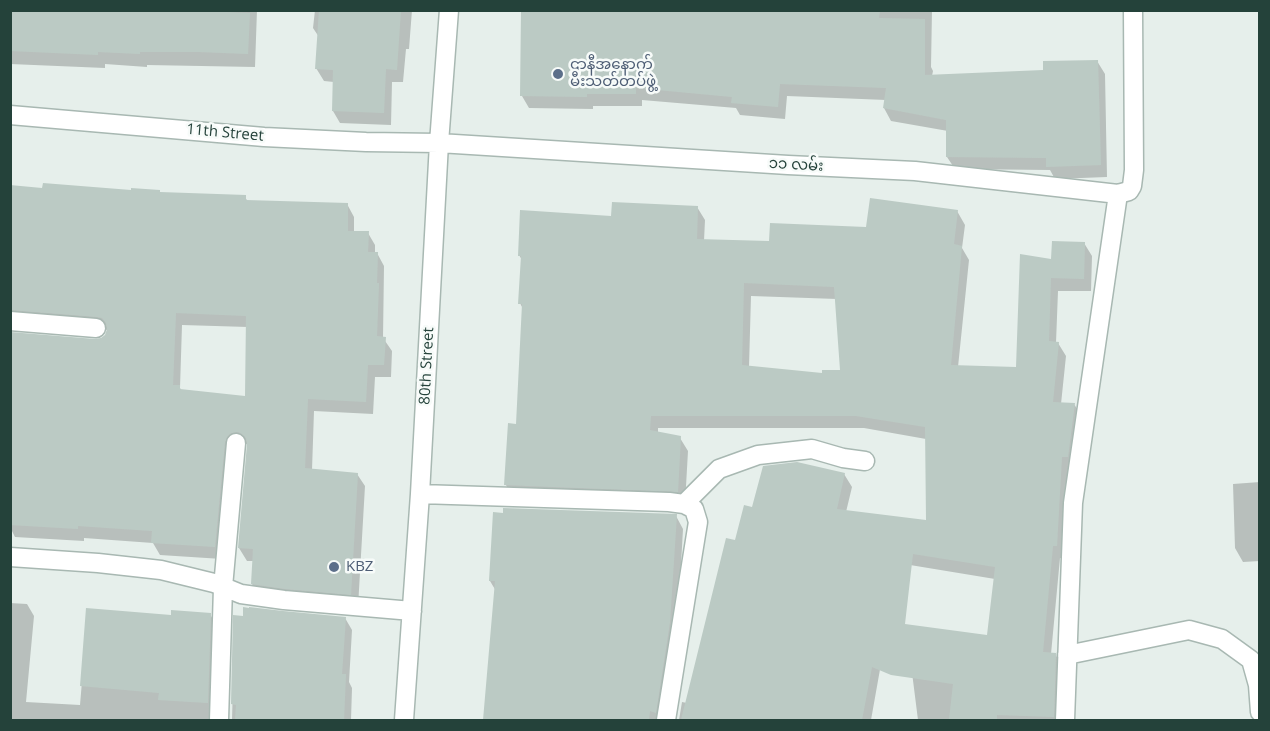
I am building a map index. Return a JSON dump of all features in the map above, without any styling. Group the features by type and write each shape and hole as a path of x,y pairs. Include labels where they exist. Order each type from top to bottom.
{"street":[{"name":"80th Street","path":"404,720 449,10"},
{"path":"1065,720 1073,503 1118,194 1128,191 1132,186 1134,170 1133,10"},
{"name":"11th Street","path":"10,115 264,136 366,142 439,143"},
{"name":"၁၁ လမ်း","path":"439,143 915,171 1118,194"},
{"path":"10,321 96,328"},
{"path":"219,720 223,587 236,443"},
{"path":"684,504 719,469 758,455 812,449 843,458 865,461"},
{"path":"420,494 684,504 694,509 698,522 666,720"},
{"path":"10,557 161,570 242,594 412,611"},
{"path":"1068,655 1189,630 1222,639 1251,660 1258,685 1260,712"}],"building":[{"path":"10,10 176,10 250,13 248,54 98,52 98,55 10,51"},
{"path":"319,10 401,10 397,70 386,69 384,113 332,111 333,70 315,69"},
{"path":"521,10 880,10 879,18 925,19 925,75 1043,70 1043,61 1098,60 1101,165 1046,167 1046,158 946,157 946,120 883,108 886,88 780,84 778,107 731,103 732,97 636,88 636,94 587,94 587,97 520,96"},
{"path":"43,183 160,190 160,192 246,195 246,200 348,203 348,231 369,231 368,252 378,252 377,336 386,337 384,365 368,365 366,402 308,399 305,468 358,473 351,595 251,584 253,549 238,548 247,444 246,438 238,432 231,433 225,442 215,547 151,543 152,531 78,526 78,529 10,525 10,332 95,339 105,335 107,329 102,318 97,317 10,310 10,185 42,188","holes":["176,313 246,316 245,396 180,389 180,385 173,385"]},
{"path":"870,198 958,210 954,244 962,246 951,365 1016,367 1020,254 1051,259 1052,241 1085,242 1084,279 1051,278 1049,341 1059,342 1053,402 1075,403 1068,457 1062,457 1057,546 1053,546 1043,652 1056,653 1054,717 997,715 997,720 949,720 953,684 891,675 872,667 862,720 681,720 726,538 735,540 744,505 752,507 763,466 797,462 845,473 837,509 926,520 925,427 856,416 651,416 650,430 681,436 678,492 504,485 508,423 516,424 522,304 518,304 521,256 518,256 520,210 611,216 612,202 698,206 697,239 769,241 770,223 866,227","holes":["744,283 834,287 840,370 822,370 822,373 742,365","913,554 995,567 987,635 905,624"]},
{"path":"503,508 677,514 670,622 656,713 650,711 649,720 483,720 495,581 489,581 493,512 503,513"},
{"path":"243,607 346,617 342,674 346,674 344,720 235,720 236,705 231,704 233,615 243,616"},
{"path":"86,608 171,615 171,610 211,613 208,703 158,700 159,693 80,686"}],"place":[{"name":"ဌာနီအနောက် မီးသတ်တပ်ဖွဲ့","path":"558,74"},
{"name":"KBZ","path":"334,567"}]}
